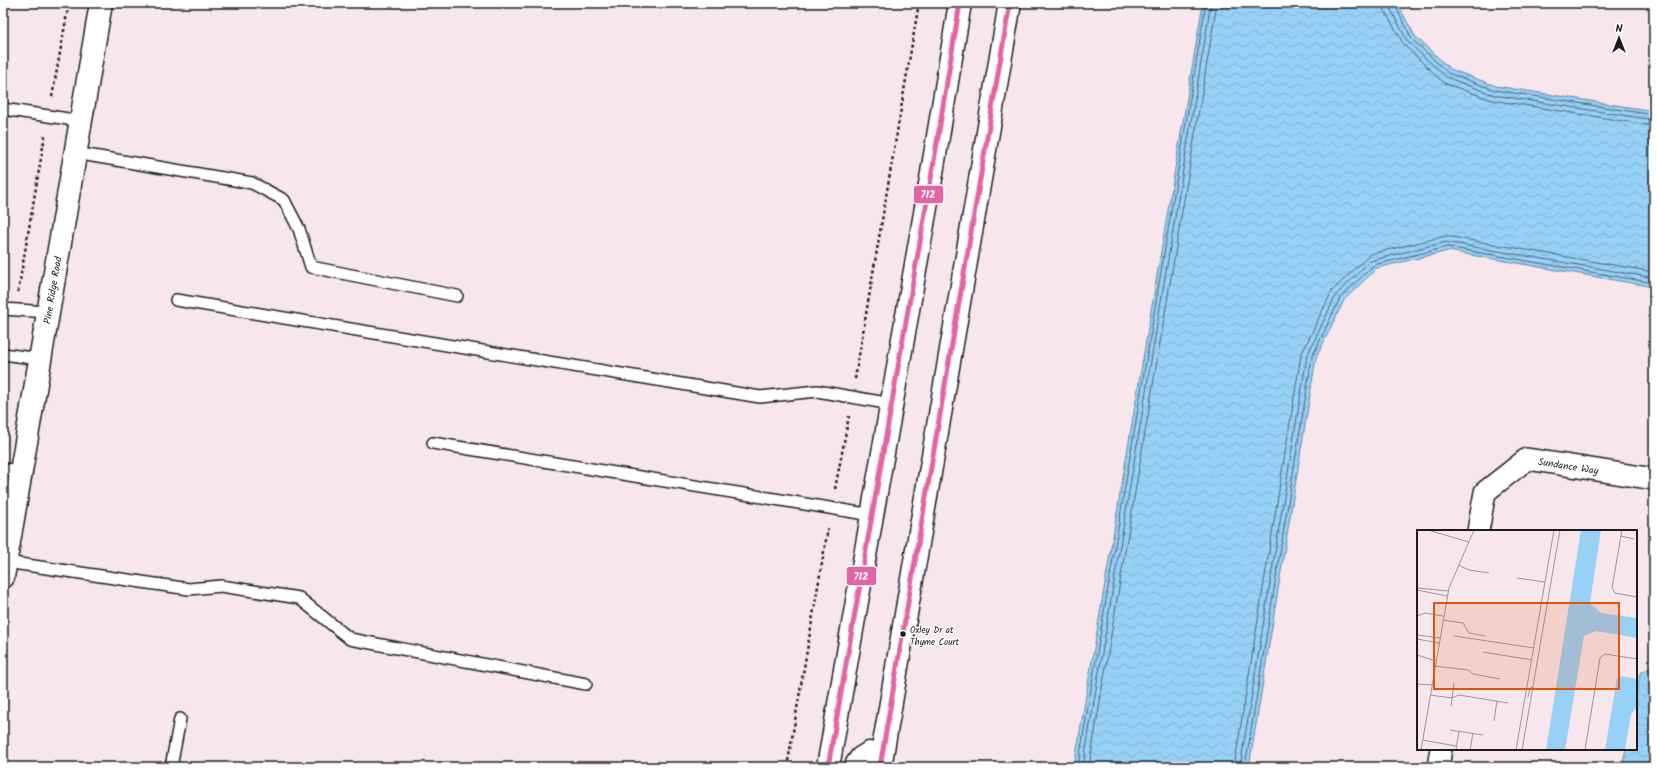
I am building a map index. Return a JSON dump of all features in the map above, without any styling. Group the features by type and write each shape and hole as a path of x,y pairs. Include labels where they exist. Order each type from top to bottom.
{"main road":[{"name":"Pine Ridge Road","path":"4,569 12,470 40,360 101,3"},
{"path":"828,767 892,404 960,3"},
{"path":"855,767 861,758 869,753 881,761 1010,3"}],"street":[{"name":"Sundance Way","path":"1478,530 1485,492 1527,459 1654,479"},
{"path":"1438,767 1441,750"}],"lane":[{"path":"3,109 81,121"},
{"path":"76,153 252,183 284,200 299,229 311,267 457,296"},
{"path":"176,300 760,397 817,390 892,404"},
{"path":"3,310 48,312"},
{"path":"3,354 40,360"},
{"path":"433,443 872,515"},
{"path":"4,569 188,589 221,586 299,598 350,639 586,684"},
{"path":"171,767 180,719"}],"path":[{"path":"17,297 69,3"}],"water":[{"path":"1203,3 1397,3 1415,36 1450,69 1496,86 1654,111 1654,287 1448,251 1377,268 1344,300 1316,358 1249,767 1074,767"},
{"path":"1654,666 1654,767 1622,767 1626,750 1637,750 1637,690 1640,673"}],"transit line":[{"name":"712","path":"828,767 932,173 960,3"},
{"name":"712","path":"880,767 1010,3"}],"place":[{"name":"Oxley Dr at Thyme Court","path":"903,634"}]}
